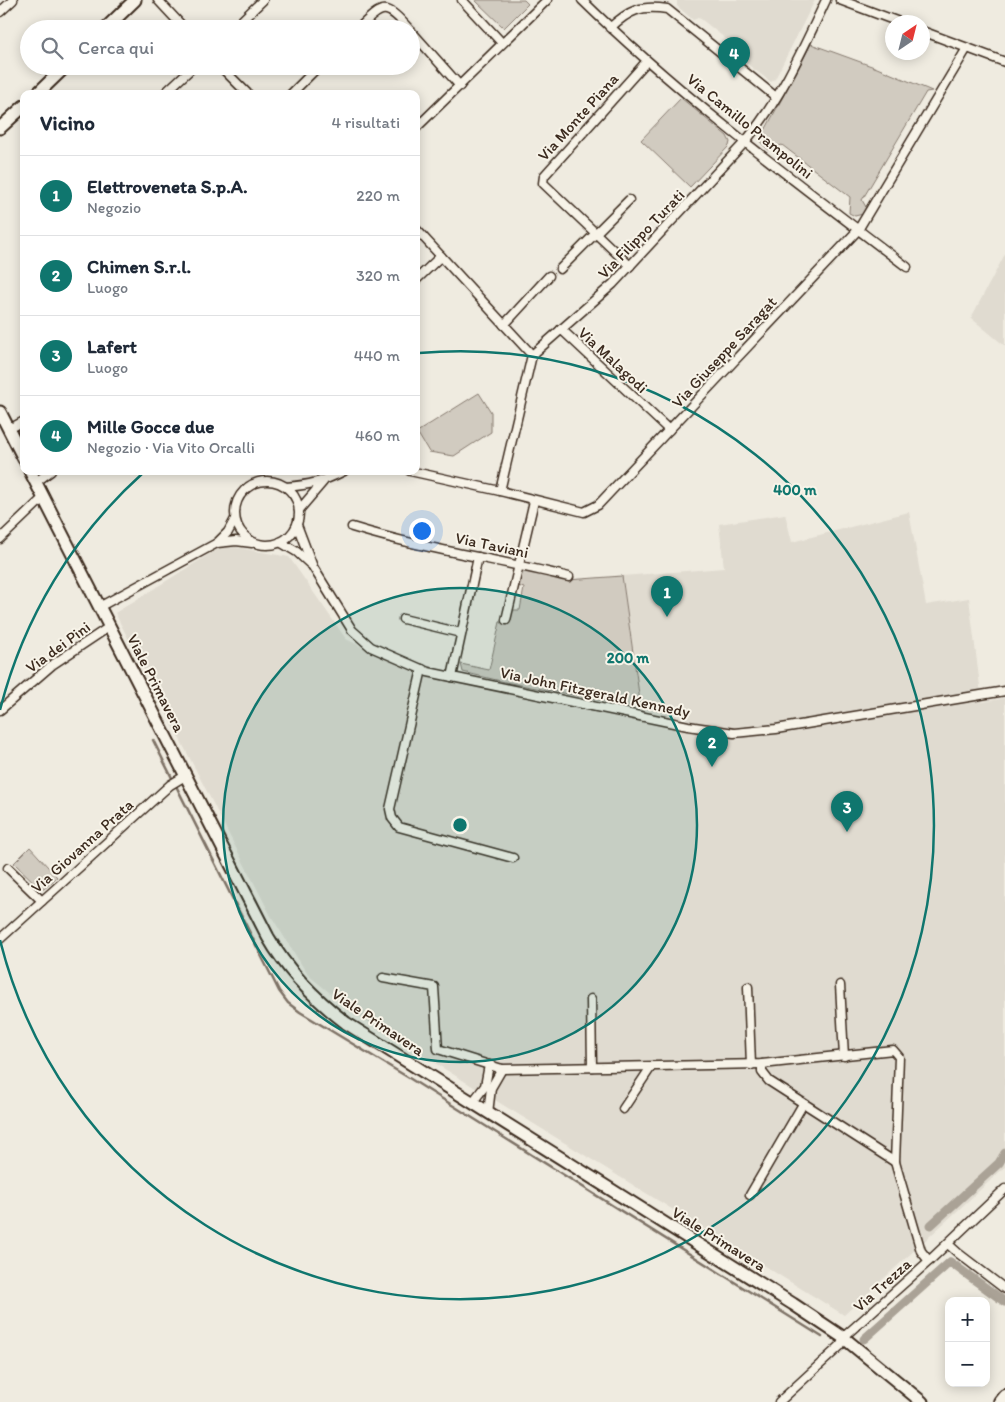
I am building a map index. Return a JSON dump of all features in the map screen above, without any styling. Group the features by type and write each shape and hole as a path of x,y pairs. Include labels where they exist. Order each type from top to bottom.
{"highway":[{"path":"1001,1402 1005,1397"}],"main road":[{"path":"114,20 135,0"},
{"path":"41,90 57,75"},
{"path":"0,128 20,110"},
{"path":"0,412 20,451"},
{"name":"Viale Primavera","path":"32,475 183,777 268,938 289,970 312,996 346,1023 794,1304 844,1338 922,1402"}],"street":[{"path":"0,12 13,0"},
{"path":"158,0 177,20"},
{"path":"242,20 263,0"},
{"path":"462,0 502,43"},
{"path":"420,124 547,0"},
{"name":"Via Camillo Prampolini","path":"582,0 647,61 745,142 907,267"},
{"name":"Via Filippo Turati","path":"532,355 613,284 756,129 776,98 826,0"},
{"path":"840,0 885,16"},
{"path":"610,28 623,16 635,10 668,5 776,98"},
{"path":"367,20 376,11 387,9 401,20"},
{"path":"930,34 1005,62"},
{"path":"420,41 460,86"},
{"name":"Via Giuseppe Saragat","path":"420,473 584,512 598,505 858,230 967,48"},
{"name":"Via Monte Piana","path":"630,266 543,183 544,176 647,61"},
{"path":"168,90 184,75"},
{"path":"229,75 244,90"},
{"path":"294,90 310,75"},
{"path":"560,269 629,200"},
{"path":"420,233 532,355 500,491"},
{"path":"420,276 441,256"},
{"path":"504,325 549,276"},
{"name":"Via Malagodi","path":"561,329 669,430"},
{"path":"9,429 20,423"},
{"path":"36,482 46,475"},
{"path":"286,487 323,482 336,475"},
{"path":"257,543 243,534 236,519 235,508 237,500 248,487 259,482 278,482 286,487 295,498 299,510"},
{"path":"299,510 323,482"},
{"path":"0,539 43,498"},
{"path":"506,620 534,501"},
{"name":"Via John Fitzgerald Kennedy","path":"299,510 297,525 313,567 352,630 371,647 422,669 680,724 734,732 776,729 1005,691"},
{"path":"99,607 217,543 228,532 236,519"},
{"path":"217,543 236,541 266,545 280,542 290,535 297,525"},
{"name":"Via Taviani","path":"352,527 569,577"},
{"name":"Via John Fitzgerald Kennedy","path":"280,542 297,552 313,567"},
{"path":"452,676 478,557"},
{"path":"402,619 461,633"},
{"name":"Via dei Pini","path":"0,710 52,665 109,627"},
{"path":"422,669 390,809 392,818 399,827 513,858"},
{"name":"Via Giovanna Prata","path":"0,939 170,786 183,777"},
{"path":"8,868 42,901"},
{"path":"383,978 434,987 438,1049 502,1069 762,1064 893,1050 899,1057 895,1162 921,1252 929,1261"},
{"path":"840,985 844,1056"},
{"path":"748,987 751,1064"},
{"path":"591,998 592,1068"},
{"path":"762,1064 762,1072 769,1081 895,1162"},
{"path":"472,1103 485,1086 490,1065"},
{"path":"623,1110 651,1067"},
{"path":"488,1113 491,1088 502,1069"},
{"path":"750,1195 803,1104"},
{"name":"Via Trezza","path":"779,1402 840,1346 844,1338 948,1244 1005,1189"},
{"path":"948,1244 1005,1289"}],"shaded area":[{"path":"475,0 524,0 528,4 504,28"},
{"path":"677,0 815,0 775,79 771,82 742,60 744,55 741,51 701,19 693,20 677,6"},
{"path":"811,44 877,68 932,91 926,92 862,200 866,207 863,214 855,216 849,213 850,197 782,145 769,150 762,144 762,136"},
{"path":"681,98 727,136 730,142 729,146 690,187 641,140"},
{"path":"1005,254 1005,346 971,318"},
{"path":"479,393 491,412 491,432 454,456 429,452 420,437 420,430"},
{"path":"909,512 926,605 969,598 982,702 1005,698 1005,1167 844,1315 357,1015 308,975 271,916 115,613 224,545 289,557 346,639 419,675 639,721 641,708 622,576 724,568 719,524 785,514 792,542"},
{"path":"521,570 568,580 622,576 641,708 463,672 461,664 489,670 500,622 508,624 511,610 520,610 524,588 518,586"},
{"path":"30,847 57,877 44,889 41,889 14,863"}],"waterway":[{"path":"153,740 279,991 288,1003 822,1337"},
{"path":"931,1225 999,1163 1005,1153"},
{"path":"864,1339 950,1262 1005,1302"}],"place":[{"name":"Mille Gocce due","path":"734,78"},
{"name":"Elettroveneta S.p.A.","path":"667,617"},
{"name":"Chimen S.r.l.","path":"712,767"},
{"name":"Lafert","path":"847,832"}]}
